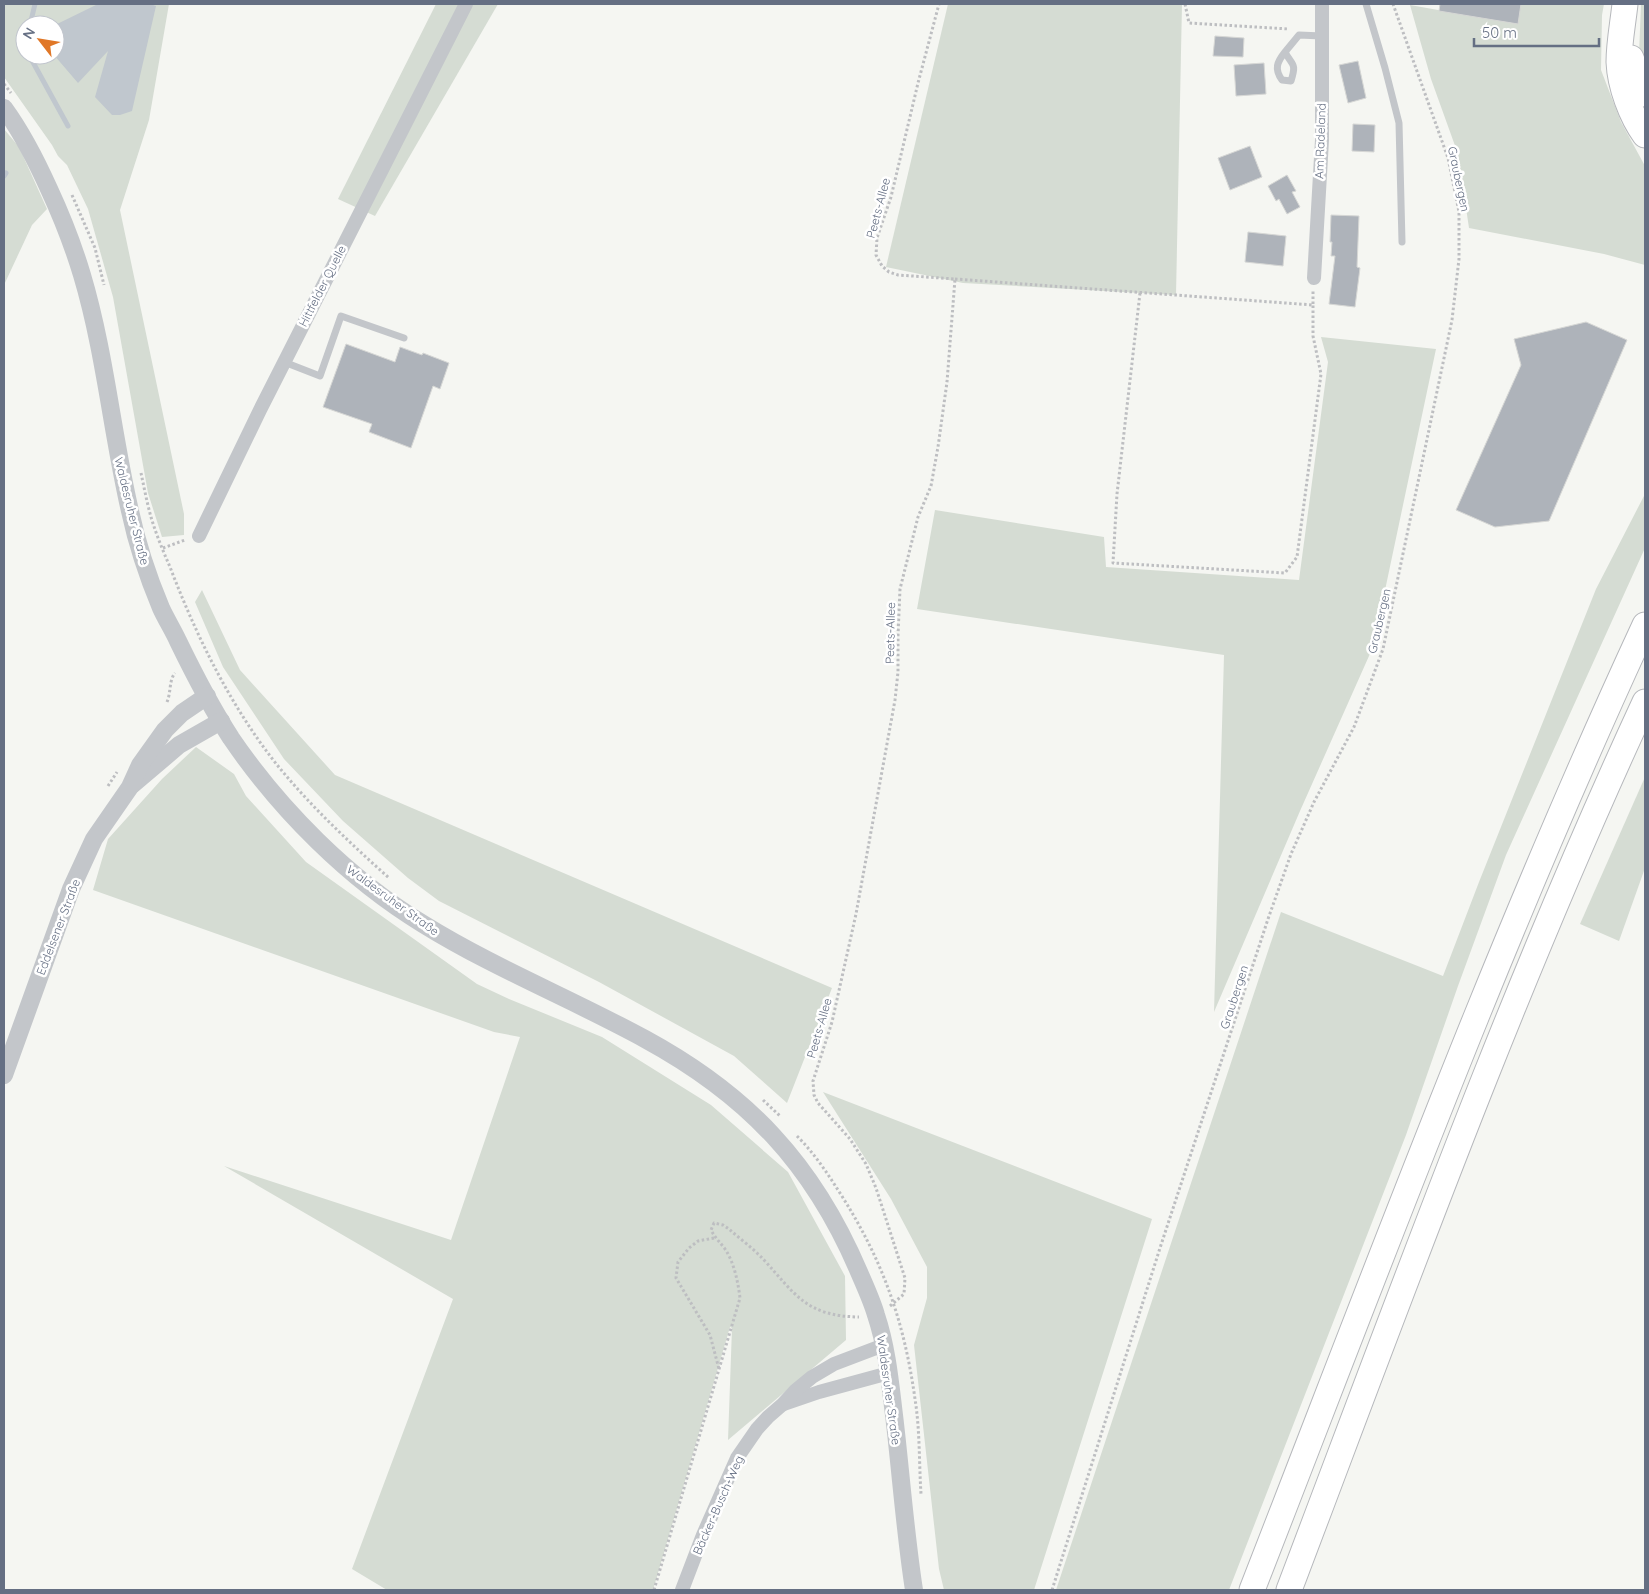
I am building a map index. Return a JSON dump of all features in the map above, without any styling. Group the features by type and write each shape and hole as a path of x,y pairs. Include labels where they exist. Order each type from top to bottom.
{"highway":[{"path":"1624,15 1631,58 1645,94"},
{"path":"1624,15 1620,47 1620,74 1631,109 1645,135"},
{"path":"1252,1590 1515,920 1596,731 1645,626"},
{"path":"1289,1590 1477,1100 1571,869 1645,702"}],"street":[{"name":"Hittfelder Quelle","path":"199,536 284,362 466,4"},
{"name":"Am Radeland","path":"1314,278 1322,140 1322,4"},
{"name":"Waldesruher Straße","path":"4,108 20,130 64,222 82,277 130,515 144,563 163,612 233,741 266,785 299,822 338,860 384,897 418,921 458,945 644,1038 689,1065 726,1091 756,1116 780,1142 817,1190 843,1234 873,1307 884,1345 889,1373 914,1590"},
{"name":"Eddelsener Straße","path":"4,1074 71,889 94,839 130,787 140,765 165,730 182,713 207,696"},
{"name":"Eddelsener Straße","path":"130,787 180,745 221,721"},
{"name":"Bäcker-Busch-Weg","path":"682,1590 703,1535 737,1458 757,1429 795,1391 812,1377 834,1364 884,1345"},
{"name":"Bäcker-Busch-Weg","path":"783,1404 889,1373"}],"lane":[{"path":"1366,4 1400,123 1402,242"},
{"path":"1285,52 1299,35 1322,33"},
{"path":"284,362 320,376 342,316 404,338"}],"path":[{"name":"Peets-Allee","path":"894,1303 904,1294 905,1278 876,1188 866,1164 850,1139 818,1103 814,1096 813,1082 832,1022 856,914 895,700 898,672 900,589 918,517 930,486 938,447 947,382 955,279 898,275 889,272 882,266 876,255 877,238 891,197 939,4"},
{"path":"1185,4 1189,23 1322,33"},
{"name":"Graubergen","path":"1052,1590 1160,1248 1291,854 1314,802 1354,727 1383,649 1452,320 1460,260 1459,212 1448,158 1393,4"},
{"path":"1140,293 1117,494 1113,563 1286,573 1297,557 1321,374 1313,336 1314,278"},
{"path":"955,279 1313,305"},
{"path":"199,536 162,548 196,630 232,698 251,728 293,783 337,829 392,881"},
{"path":"758,1096 782,1118"},
{"path":"793,1131 809,1148 850,1209 881,1268 894,1303 916,1401 922,1499"},
{"path":"654,1590 740,1298 738,1285 726,1250 714,1238 711,1230 712,1226 717,1223 723,1225 763,1259 790,1290 809,1305 827,1313 844,1317 860,1317"},
{"path":"714,1238 698,1241 688,1248 678,1262 676,1278 710,1335 719,1370"}],"shaded area":[{"path":"4,4 169,4 149,120 120,210 184,514 184,535 162,537 148,493 113,297 88,209 67,165 58,156 4,77"},
{"path":"98,4 150,4 156,6 132,111 120,115 112,115 95,97 108,51 78,83 63,65 65,65 65,20"},
{"path":"436,4 498,4 375,216 338,199"},
{"path":"948,4 1182,4 1176,295 963,283 886,267"},
{"path":"1521,4 1604,4 1601,70 1621,122 1645,166 1645,265 1604,254 1469,228 1458,154 1431,79 1410,5 1517,24"},
{"path":"1641,4 1645,4 1645,72 1639,55"},
{"path":"4,129 19,147 47,209 32,225 4,285"},
{"path":"1321,337 1436,349 1373,647 1214,1012 1224,655 917,609 935,510 1104,537 1106,567 1299,580 1328,362"},
{"path":"1645,494 1645,548 1506,855 1406,1135 1229,1590 1056,1590 1281,912 1443,976 1596,589"},
{"path":"202,590 240,670 335,775 832,988 787,1103 734,1056 599,982 439,901 408,878 343,821 284,759 223,667 195,602"},
{"path":"196,747 234,774 246,796 306,862 477,984 602,1037 711,1105 788,1172 845,1276 846,1340 728,1440 732,1328 730,1327 653,1590 387,1590 352,1569 453,1299 224,1166 451,1240 520,1037 494,1032 93,890 108,839 162,779"},
{"path":"1645,777 1645,868 1619,941 1580,924"},
{"path":"823,1092 1152,1219 1034,1590 944,1590 939,1569 914,1345 927,1298 927,1267 891,1199"}],"building":[{"path":"1440,4 1521,4 1518,24 1439,11"},
{"path":"1215,36 1244,38 1243,57 1213,56"},
{"path":"1358,61 1366,98 1348,103 1339,65"},
{"path":"1264,63 1266,94 1236,96 1234,65"},
{"path":"1353,124 1375,125 1374,152 1352,151"},
{"path":"1250,146 1262,177 1230,190 1218,158"},
{"path":"1287,175 1296,191 1292,192 1300,207 1287,214 1279,199 1276,201 1268,186"},
{"path":"1331,215 1359,216 1357,267 1360,268 1355,307 1329,304 1335,256 1331,256"},
{"path":"1248,232 1286,236 1283,266 1245,262"},
{"path":"1586,322 1627,340 1549,521 1495,527 1456,510 1521,365 1514,339"},
{"path":"346,344 395,362 400,347 449,363 440,389 433,386 411,448 369,432 372,424 323,407"}],"waterway":[{"path":"32,15 35,4"},
{"path":"34,65 68,126"}]}
